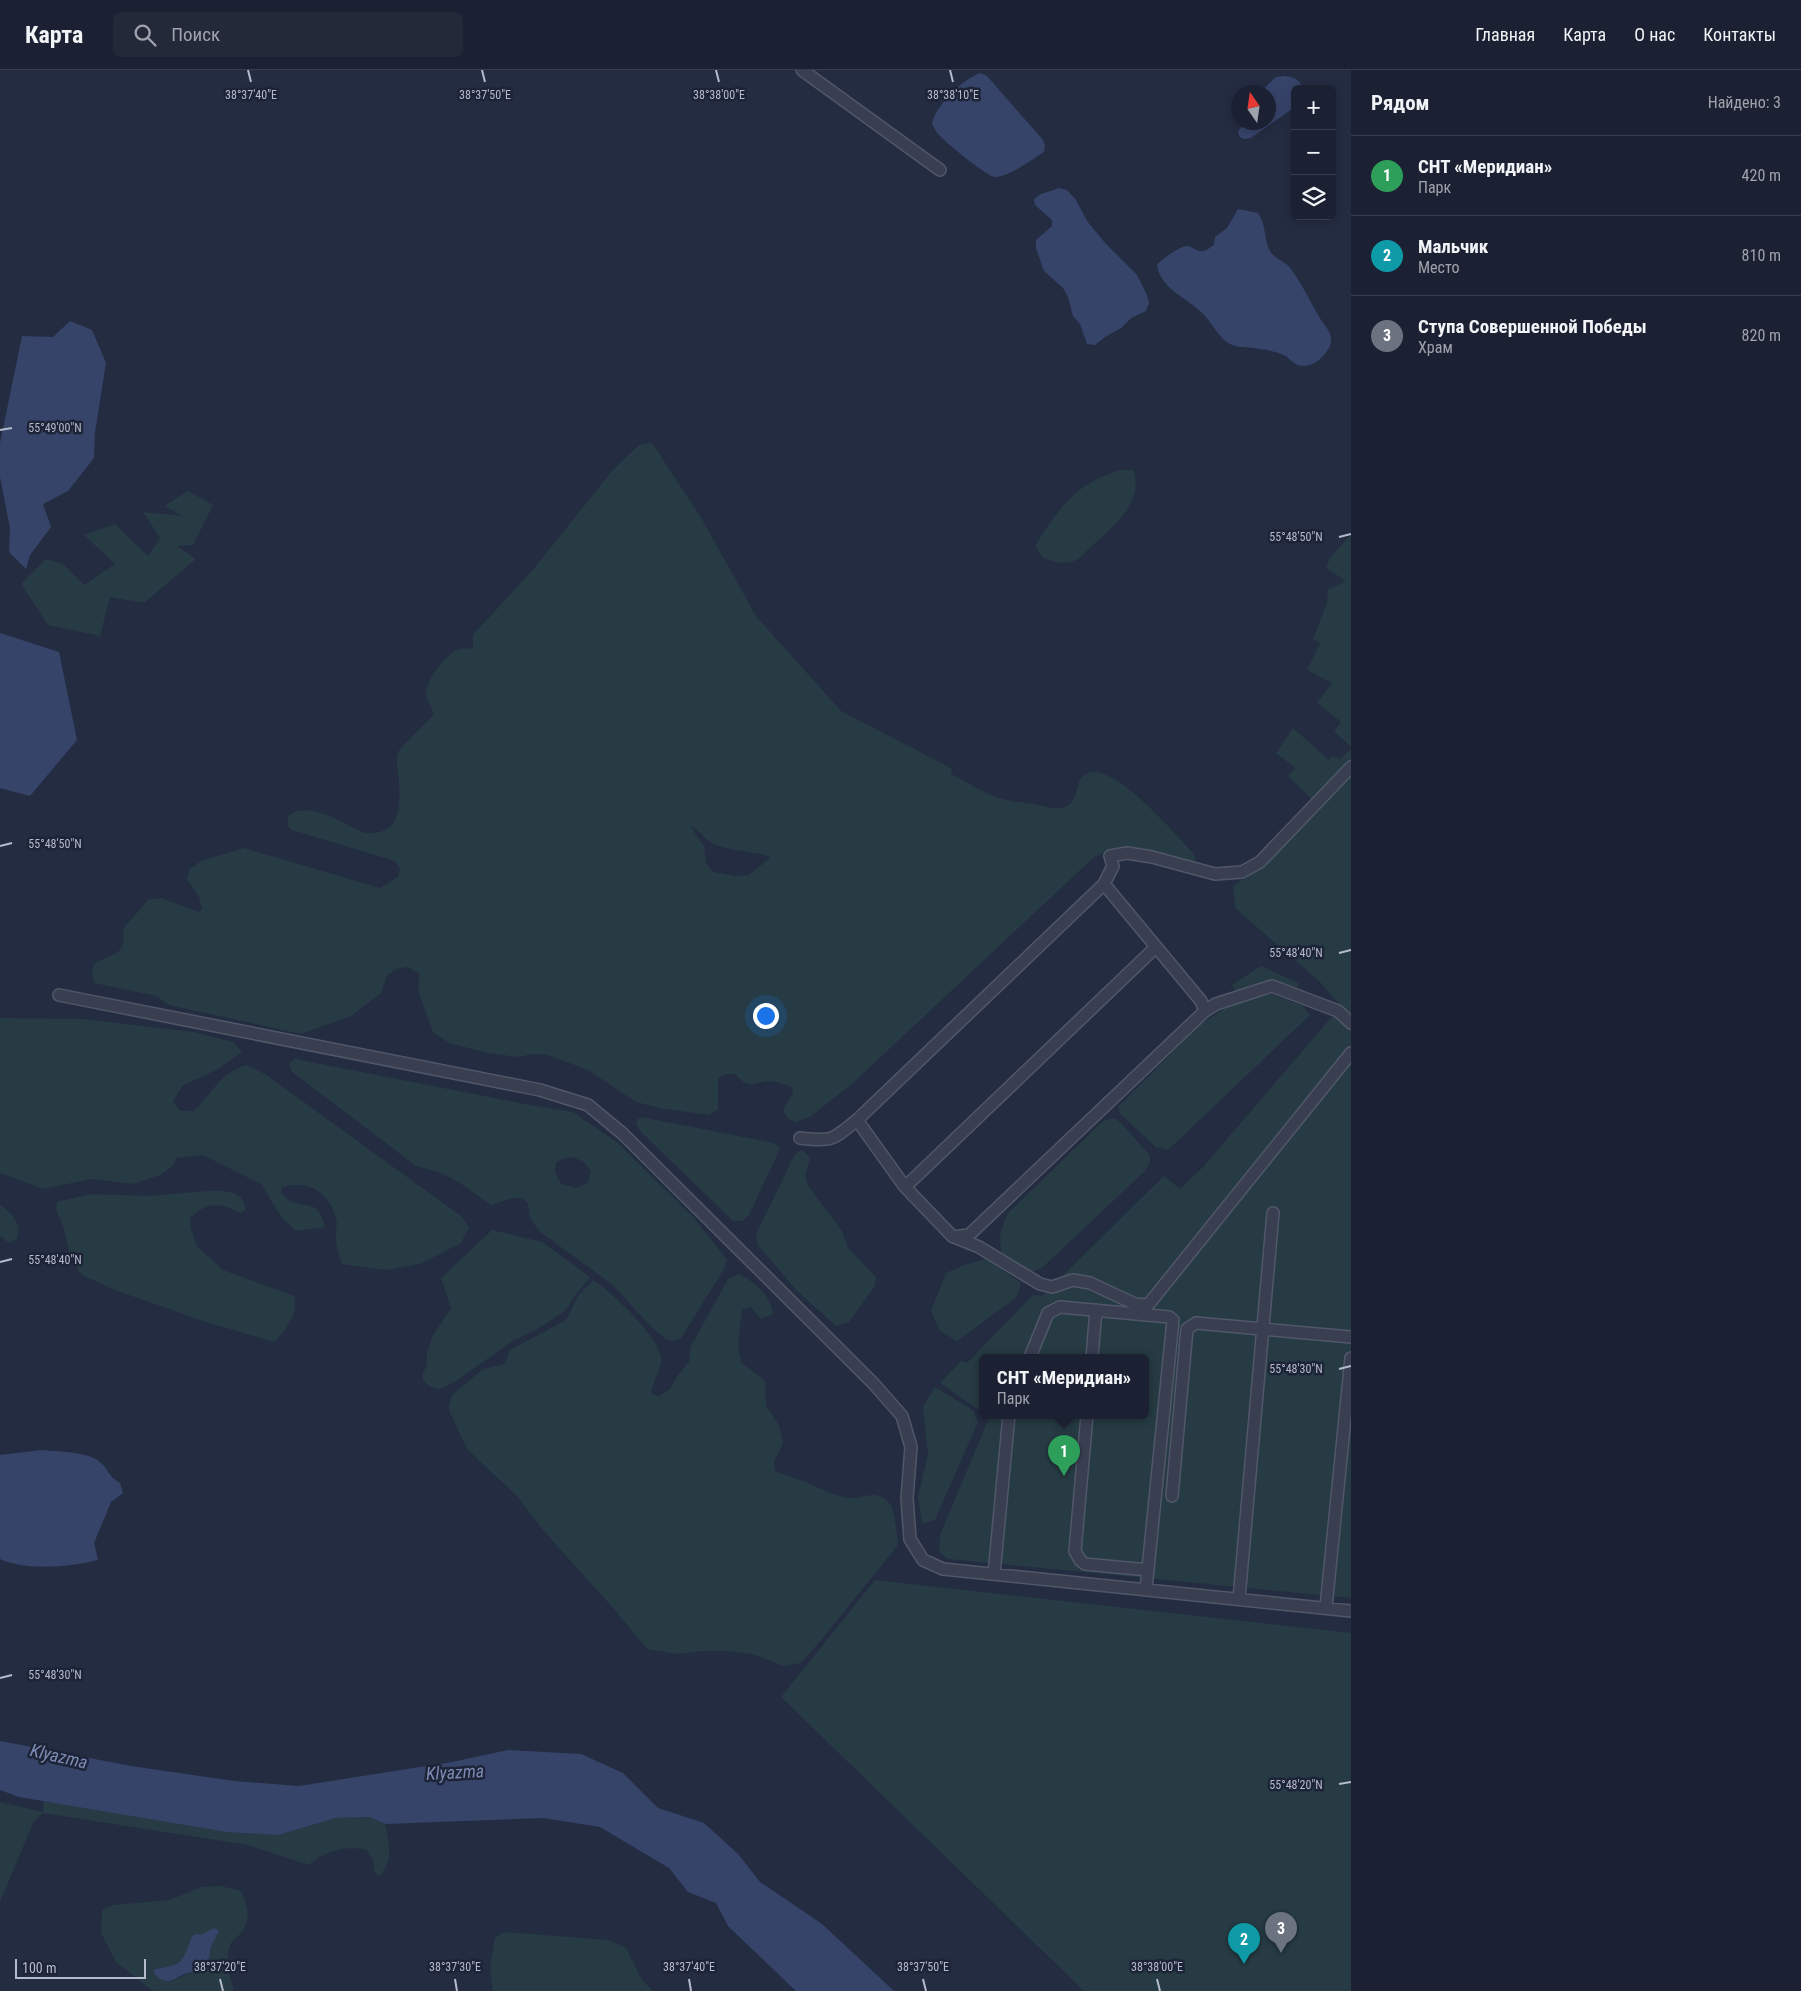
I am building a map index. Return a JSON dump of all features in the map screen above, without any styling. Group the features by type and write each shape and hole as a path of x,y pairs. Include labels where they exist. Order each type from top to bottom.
{"street":[{"path":"802,70 940,170"},
{"path":"800,1138 833,1139 857,1120 1104,884 1113,866 1110,856 1127,853 1152,857 1215,874 1242,872 1260,862 1351,767"},
{"path":"1104,884 1201,1001 1205,1010"},
{"path":"906,1187 1156,947"},
{"path":"953,1237 968,1235 1205,1010 1216,1004 1272,986 1338,1011 1351,1023"},
{"path":"58,995 540,1090 588,1105 623,1134 873,1383 902,1416 911,1448 907,1498 910,1539 922,1560 943,1569 1351,1611"},
{"path":"857,1120 906,1187 953,1237 979,1248 1040,1284 1052,1287 1074,1280 1090,1283 1135,1304 1148,1305 1351,1053"},
{"path":"1239,1598 1273,1213"},
{"path":"1031,1354 1048,1313 1060,1307 1172,1318 1174,1323 1146,1589"},
{"path":"1092,1354 1096,1310"},
{"path":"1172,1496 1187,1328 1196,1323 1351,1337"},
{"path":"1326,1607 1351,1358"},
{"path":"994,1574 1009,1419"},
{"path":"1087,1419 1075,1551 1077,1556 1085,1564 1148,1570"}],"shaded area":[{"path":"652,443 702,519 756,616 841,711 951,768 951,774 975,787 1004,799 1060,808 1071,803 1079,782 1086,774 1097,772 1111,777 1143,801 1159,816 1193,853 1196,859 1194,862 1188,862 1173,855 1130,847 1113,848 1093,858 852,1084 811,1116 796,1122 788,1119 783,1110 793,1092 792,1087 774,1082 747,1084 735,1074 726,1074 718,1079 718,1109 709,1115 659,1108 636,1102 588,1070 548,1055 533,1054 518,1057 488,1053 449,1043 433,1032 420,996 418,986 420,974 407,967 396,969 387,976 381,993 351,1016 301,1034 169,1005 156,996 94,983 92,972 94,964 120,950 123,929 148,900 161,898 198,912 202,909 199,897 187,879 189,870 201,861 244,848 380,888 398,877 400,869 395,861 292,830 287,825 289,815 306,810 325,814 367,833 386,830 392,825 398,813 399,805 398,754 433,715 426,694 432,676 452,653 459,649 473,648 473,635 536,566 612,471 639,445","holes":["690,826 716,845 771,857 749,875 735,876 713,872 706,863 704,846"]},
{"path":"1119,470 1134,470 1136,482 1131,503 1118,521 1083,555 1072,562 1063,563 1042,557 1035,546 1052,519 1066,503 1090,483"},
{"path":"188,491 213,505 193,545 177,546 196,559 144,603 110,597 100,636 48,625 21,584 46,559 63,564 84,585 115,564 84,535 115,524 148,556 160,538 143,512 183,516 164,506"},
{"path":"1351,534 1351,747 1334,731 1341,722 1317,703 1332,683 1307,670 1320,643 1313,639 1327,603 1328,590 1346,581 1326,568 1330,558"},
{"path":"1293,728 1329,760 1333,756 1340,759 1351,749 1351,1598 948,1559 939,1552 940,1535 989,1419 1149,1419 1149,1354 979,1354 979,1410 940,1383 961,1361 967,1363 1033,1295 1042,1296 1164,1176 1180,1189 1203,1167 1341,1006 1319,981 1235,908 1233,886 1253,872 1319,806 1288,776 1295,768 1276,753"},
{"path":"1261,966 1298,983 1298,988 1271,980 1236,992 1232,985"},
{"path":"1268,993 1303,1006 1310,1015 1168,1150 1156,1147 1120,1114 1118,1107 1201,1024 1227,1007"},
{"path":"0,1018 83,1019 194,1032 233,1042 242,1052 218,1069 182,1086 173,1102 181,1111 194,1111 226,1076 246,1065 265,1074 461,1216 469,1227 461,1243 420,1264 386,1270 342,1264 337,1244 336,1218 323,1194 301,1185 282,1187 281,1193 288,1199 294,1203 313,1207 322,1216 325,1227 296,1231 282,1218 261,1184 203,1155 176,1158 173,1166 160,1175 133,1184 92,1179 43,1189 0,1173"},
{"path":"295,1059 573,1112 618,1143 695,1219 727,1260 724,1269 681,1338 672,1341 666,1339 651,1327 613,1285 539,1231 530,1218 528,1203 522,1198 513,1198 491,1205 460,1183 441,1173 416,1166 291,1071 289,1063","holes":["573,1157 584,1162 591,1171 588,1182 577,1188 561,1184 555,1172 556,1163 562,1159"]},
{"path":"641,1117 774,1143 780,1149 749,1215 742,1221 733,1221 641,1132 636,1124 637,1120"},
{"path":"1112,1118 1117,1119 1150,1155 1150,1163 1145,1171 1044,1266 1032,1272 1001,1253 1000,1234 1007,1214 1103,1121"},
{"path":"802,1150 810,1158 805,1176 809,1187 842,1231 848,1248 876,1277 875,1286 849,1322 836,1326 797,1291 758,1245 756,1234 795,1154"},
{"path":"226,1191 237,1195 244,1203 246,1210 240,1213 233,1209 214,1205 208,1206 196,1213 190,1218 191,1229 197,1246 223,1270 294,1296 295,1309 293,1315 283,1333 274,1342 203,1321 115,1290 82,1275 70,1257 64,1228 56,1210 57,1202 91,1194 149,1196"},
{"path":"0,1204 12,1215 19,1227 17,1239 9,1243 0,1236"},
{"path":"492,1230 542,1242 590,1277 566,1310 539,1328 513,1341 456,1381 440,1389 431,1387 423,1381 423,1373 427,1365 427,1353 432,1337 451,1308 441,1278"},
{"path":"987,1259 1021,1283 1017,1297 957,1341 940,1331 931,1311 946,1273 967,1264"},
{"path":"739,1274 761,1290 772,1308 773,1314 761,1319 751,1307 742,1309 738,1345 741,1362 765,1381 766,1406 779,1425 783,1443 774,1462 775,1471 839,1496 857,1498 871,1495 880,1496 892,1507 897,1536 898,1545 823,1638 801,1663 784,1666 752,1654 702,1651 677,1654 647,1649 614,1609 542,1529 518,1497 467,1449 450,1413 449,1405 452,1395 483,1369 505,1364 510,1350 566,1320 578,1296 593,1280 611,1293 633,1315 658,1348 661,1362 651,1394 659,1396 670,1389 678,1375 689,1362 691,1346 728,1279"},
{"path":"935,1387 974,1411 978,1422 935,1520 922,1524 918,1496 928,1455 923,1407"},
{"path":"875,1580 1351,1633 1351,1991 1084,1991 781,1697"},
{"path":"44,1801 226,1832 278,1835 336,1818 370,1817 385,1824 389,1845 389,1858 379,1876 374,1872 373,1860 367,1850 352,1848 336,1850 322,1856 309,1865 248,1845 43,1813 34,1821 0,1902 0,1802 43,1812"},
{"path":"221,1886 241,1891 245,1902 248,1913 246,1924 228,1951 228,1968 234,1991 153,1991 116,1962 101,1933 102,1910 113,1905 169,1900 202,1887","holes":["218,1935 208,1963 203,1972 191,1972 170,1982 157,1968 170,1967 178,1963 185,1956"]},
{"path":"504,1932 608,1940 626,1948 642,1980 653,1991 493,1991 490,1968 495,1938"}],"water":[{"path":"980,73 987,76 1043,140 1045,146 1044,152 1020,168 1001,176 995,177 990,175 975,165 942,138 932,124 938,109 951,94 966,81"},
{"path":"1276,77 1291,77 1296,79 1301,85 1291,85 1291,110 1276,120 1276,85 1267,85"},
{"path":"1262,130 1251,138 1243,139 1239,136 1238,131"},
{"path":"1058,188 1067,190 1076,200 1087,221 1106,244 1137,275 1149,303 1146,311 1131,318 1121,328 1095,345 1087,344 1080,324 1073,316 1068,297 1063,288 1044,271 1036,248 1036,240 1052,226 1052,220 1035,205 1034,200 1040,195"},
{"path":"1238,209 1258,213 1261,217 1267,245 1271,252 1291,269 1329,332 1331,340 1329,347 1315,363 1302,366 1276,352 1238,346 1226,342 1206,317 1170,288 1160,274 1157,265 1176,250 1188,246 1204,251 1214,245 1215,237 1227,228"},
{"path":"70,321 92,330 106,363 95,432 94,458 68,491 43,504 51,527 30,555 26,569 9,552 10,528 0,477 0,443 22,336 53,337"},
{"path":"0,633 59,652 77,740 30,796 0,788"},
{"path":"42,1450 82,1454 90,1457 102,1464 111,1476 120,1483 123,1493 111,1502 94,1543 98,1560 49,1567 22,1565 0,1559 0,1455"},
{"name":"Klyazma","path":"0,1741 131,1766 234,1781 299,1786 452,1762 508,1750 581,1754 623,1773 658,1808 704,1823 738,1854 760,1882 822,1924 894,1991 796,1991 728,1926 716,1903 688,1892 669,1868 600,1827 543,1818 385,1824 370,1817 336,1818 278,1835 226,1832 19,1797 0,1790"},
{"path":"214,1928 219,1931 211,1947 207,1971 191,1972 170,1981 155,1975 154,1970 179,1962 185,1954 192,1936 201,1935"}],"place":[{"name":"СНТ «Меридиан»","path":"1064,1476"},
{"name":"Ступа Совершенной Победы","path":"1281,1953"},
{"name":"Мальчик","path":"1244,1964"}]}
